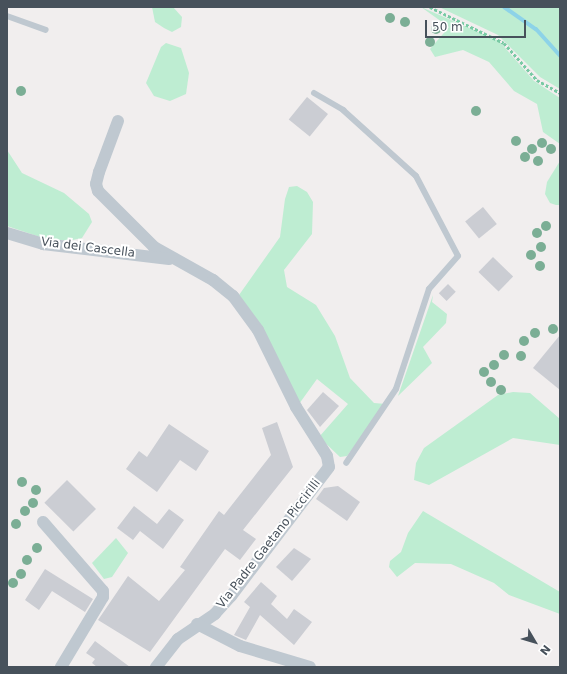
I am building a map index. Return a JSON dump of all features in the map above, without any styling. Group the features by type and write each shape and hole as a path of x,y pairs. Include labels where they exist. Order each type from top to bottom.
{"street":[{"path":"118,121 96,184 125,220 171,259"},
{"name":"Via dei Cascella","path":"7,232 43,244 171,259"},
{"name":"Via Padre Gaetano Piccirilli","path":"156,667 178,639 198,624 215,614 231,596 328,467 327,456 296,407 247,313 213,280 171,259"},
{"path":"43,522 103,591 103,597 64,666"},
{"path":"198,624 240,646 310,667"}],"lane":[{"path":"7,16 46,30"},
{"path":"314,93 349,114 416,176 458,256 429,290 396,389 346,463"}],"path":[{"path":"430,7 504,43 537,80 560,93"}],"green space":[{"path":"152,7 173,7 182,17 181,27 172,32 155,22"},
{"path":"421,7 499,41 534,81 560,98 560,144 543,132 537,104 514,91 489,62 463,50 435,57 430,49 449,27"},
{"path":"439,7 560,7 560,89 540,77 498,35"},
{"path":"166,43 181,48 189,73 186,94 170,101 154,96 146,83 161,47"},
{"path":"7,150 22,173 64,193 89,214 92,222 82,238 68,241 43,238 7,226"},
{"path":"560,161 560,205 556,205 550,203 545,194 547,182"},
{"path":"297,186 307,192 313,202 312,234 284,270 287,287 316,305 335,336 350,378 374,403 386,404 347,456 340,457 319,437 348,404 317,379 299,404 239,295 280,237 285,199 289,187"},
{"path":"433,295 432,302 447,314 446,323 423,347 432,363 398,396"},
{"path":"513,392 530,393 560,419 560,445 513,438 429,485 414,480 416,463 424,448 498,395"},
{"path":"423,511 560,592 560,614 509,595 494,583 451,564 415,563 397,577 389,567 390,561 401,552 408,533"},
{"path":"116,538 128,553 112,577 104,579 92,563"}],"building":[{"path":"307,97 328,114 310,137 289,120"},
{"path":"483,207 497,224 479,239 465,221"},
{"path":"493,257 513,276 499,292 478,272"},
{"path":"448,284 456,292 447,301 439,293"},
{"path":"560,335 560,390 533,368"},
{"path":"323,392 339,406 320,427 307,410"},
{"path":"277,422 293,467 243,530 256,539 240,560 225,549 150,652 98,620 128,576 159,601 185,570 180,567 219,511 224,515 271,455 262,428"},
{"path":"169,424 209,451 196,471 180,460 157,492 126,469 139,451 147,457"},
{"path":"67,480 96,509 73,532 44,503"},
{"path":"338,486 360,502 347,521 316,499 324,488"},
{"path":"134,506 157,524 169,509 184,520 163,549 140,531 133,540 117,528"},
{"path":"294,548 311,559 292,581 276,567"},
{"path":"45,569 93,599 85,612 52,591 39,610 25,600"},
{"path":"261,582 277,596 271,604 287,619 294,609 312,622 294,645 260,615 246,640 234,635 250,607 244,602"},
{"path":"95,641 130,667 97,667 92,663 95,659 86,653"}],"waterway":[{"path":"504,7 536,29 560,56"}]}
